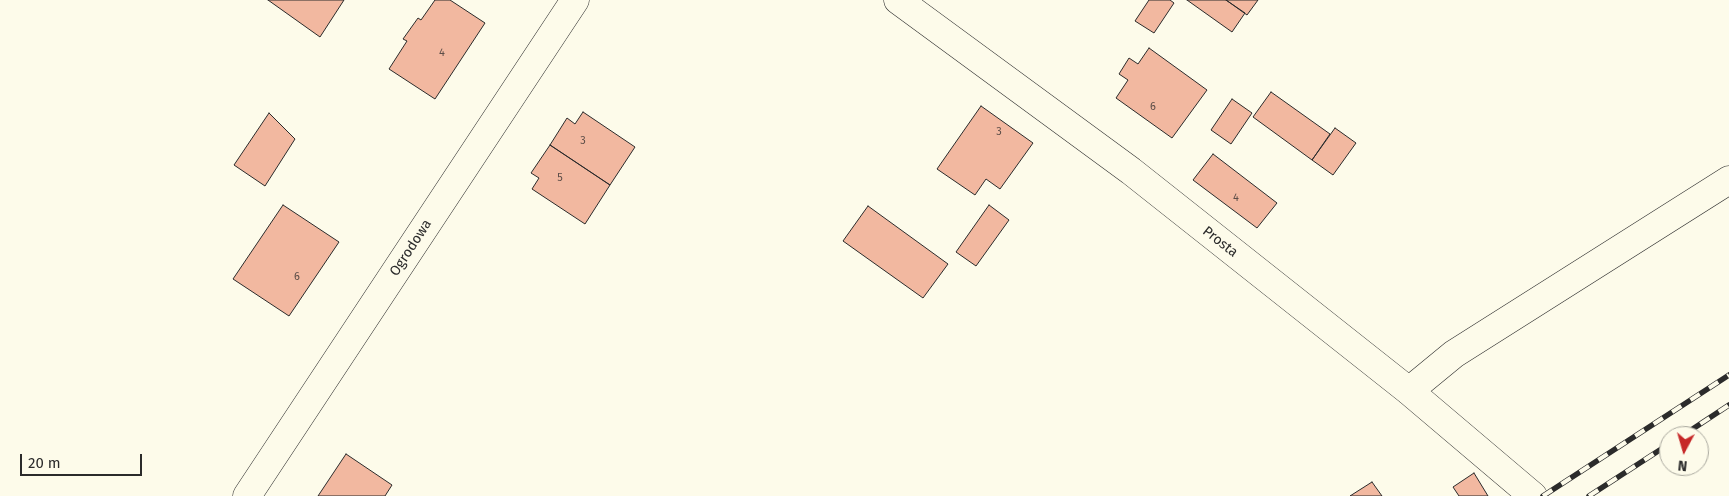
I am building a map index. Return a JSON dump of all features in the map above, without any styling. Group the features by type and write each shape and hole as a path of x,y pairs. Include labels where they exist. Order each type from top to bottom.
{"street":[{"name":"Ogrodowa","path":"247,496 575,0"},
{"name":"Prosta","path":"898,0 1131,172 1409,391 1533,496"},
{"path":"1409,391 1454,354 1729,180"}],"building":[{"path":"268,0 344,0 320,37"},
{"path":"435,0 450,0 485,23 435,99 389,69 407,41 403,39 418,18 421,20"},
{"path":"1149,0 1170,0 1174,3 1154,33 1135,21"},
{"path":"1187,0 1226,0 1245,13 1232,32"},
{"path":"1226,0 1258,0 1247,15"},
{"path":"1149,48 1207,90 1172,138 1116,98 1128,80 1119,74 1129,58 1138,64"},
{"path":"1271,92 1330,134 1312,160 1253,117"},
{"path":"1232,99 1252,113 1231,144 1211,130"},
{"path":"981,106 1033,143 1000,189 986,179 975,195 937,169"},
{"path":"583,112 635,147 610,185 550,145 567,118 575,124"},
{"path":"269,113 295,139 265,186 234,165"},
{"path":"1335,128 1356,143 1333,175 1312,160"},
{"path":"550,145 610,185 585,224 532,189 539,178 531,173"},
{"path":"1213,154 1277,203 1257,228 1193,180"},
{"path":"283,205 339,242 289,316 233,279"},
{"path":"989,205 1009,220 976,266 956,252"},
{"path":"868,206 948,264 923,298 843,241"},
{"path":"346,454 392,485 385,496 318,496"},
{"path":"1474,473 1488,496 1459,496 1453,487"},
{"path":"1372,482 1382,496 1350,496"}],"railway":[{"path":"1543,496 1729,375"},
{"path":"1697,426 1729,405"},
{"path":"1589,496 1659,450"}]}
